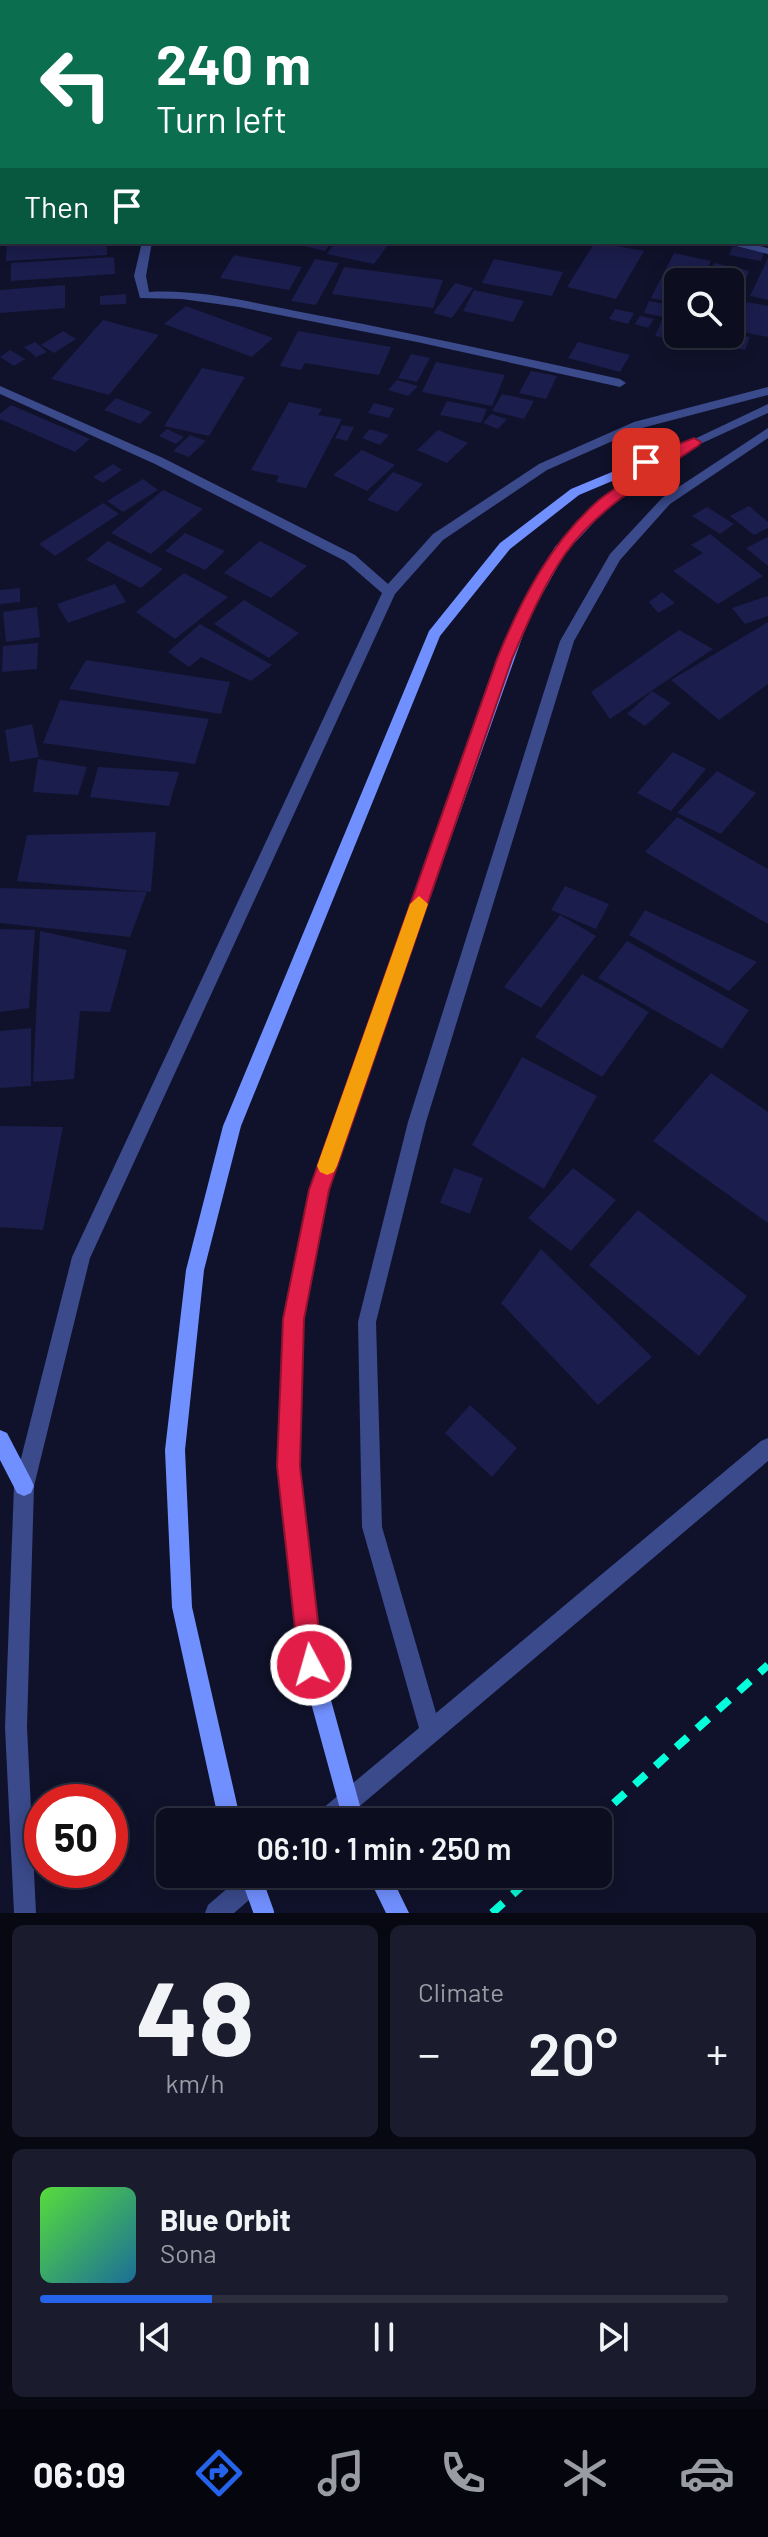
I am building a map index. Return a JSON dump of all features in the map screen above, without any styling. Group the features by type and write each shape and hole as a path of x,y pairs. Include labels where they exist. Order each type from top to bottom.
{"main road":[{"path":"227,1808 182,1607 175,1450 195,1270 232,1126 316,928 434,634 505,546 575,492 694,442"},
{"path":"350,1808 311,1665 289,1466 293,1319 319,1190 504,659 522,618 560,550 605,503 694,442"},
{"path":"0,1440 24,1486"},
{"path":"255,1888 264,1913"},
{"path":"385,1888 398,1913"}],"street":[{"path":"147,244 140,276 144,296 166,294 268,309 376,329 620,383"},
{"path":"735,244 768,251"},
{"path":"0,390 159,461 350,558 389,592"},
{"path":"25,1913 16,1727 24,1486 81,1257 389,592 438,537 543,467 638,425 768,391"},
{"path":"694,442 768,408"},
{"path":"431,1732 372,1527 367,1322 417,1122 567,641 615,557 666,501 768,432"},
{"path":"341,1808 768,1448"},
{"path":"216,1913 245,1888"}],"building":[{"path":"7,244 107,244 107,255 6,261"},
{"path":"295,244 330,244 325,251"},
{"path":"334,244 389,244 374,264 327,254"},
{"path":"594,244 644,251 616,299 567,287"},
{"path":"733,246 764,252 761,261 729,255"},
{"path":"674,253 711,261 707,268 666,268"},
{"path":"234,255 302,267 289,290 220,278"},
{"path":"114,257 115,274 11,281 11,263"},
{"path":"768,258 768,300 750,296"},
{"path":"315,259 339,263 316,305 291,301"},
{"path":"494,259 563,272 552,296 482,283"},
{"path":"714,263 736,268 712,268"},
{"path":"344,267 443,280 433,308 332,294"},
{"path":"664,273 664,301 651,298"},
{"path":"455,283 473,288 452,318 433,313"},
{"path":"65,285 65,308 0,313 0,290"},
{"path":"474,290 524,301 513,322 463,311"},
{"path":"126,294 126,304 100,305 100,296"},
{"path":"649,301 664,304 664,317 644,313"},
{"path":"747,302 768,306 768,337 744,332"},
{"path":"186,306 273,338 252,357 164,324"},
{"path":"615,309 634,313 628,324 609,319"},
{"path":"640,316 654,319 648,328 635,324"},
{"path":"103,320 159,335 109,395 51,379"},
{"path":"662,320 664,320 664,338 655,336"},
{"path":"63,331 76,339 54,353 41,345"},
{"path":"298,331 391,347 379,375 305,363 301,370 280,366"},
{"path":"744,336 750,337 745,350 736,348 744,348"},
{"path":"35,342 47,352 36,357 24,347"},
{"path":"578,342 630,355 620,372 568,358"},
{"path":"10,350 25,359 14,366 0,357"},
{"path":"411,354 430,358 417,382 398,378"},
{"path":"436,362 505,375 492,406 422,392"},
{"path":"202,368 245,377 209,436 164,426"},
{"path":"531,371 557,376 546,399 519,393"},
{"path":"397,380 418,386 408,396 388,390"},
{"path":"502,394 534,401 524,419 492,411"},
{"path":"116,398 152,412 140,424 104,410"},
{"path":"447,401 487,409 481,423 440,415"},
{"path":"289,402 322,409 318,415 342,419 306,488 276,482 279,476 251,470"},
{"path":"374,403 394,408 389,418 368,413"},
{"path":"11,405 90,439 75,452 0,419 0,414"},
{"path":"491,414 507,419 498,429 483,423"},
{"path":"342,425 354,427 347,441 335,438"},
{"path":"167,429 184,437 176,444 159,436"},
{"path":"370,429 389,435 380,445 362,438"},
{"path":"438,430 468,443 447,463 417,450"},
{"path":"190,435 206,441 189,457 173,451"},
{"path":"362,450 395,465 367,491 333,475"},
{"path":"113,464 122,470 103,483 93,477"},
{"path":"393,472 423,484 397,512 367,500"},
{"path":"143,479 158,490 123,512 107,501"},
{"path":"163,490 203,509 151,554 111,533"},
{"path":"103,503 119,514 55,556 39,544"},
{"path":"749,506 768,522 768,528 754,535 730,516"},
{"path":"707,507 734,524 720,534 692,516"},
{"path":"185,533 225,551 205,570 165,551"},
{"path":"710,534 763,576 718,604 673,571 703,553 691,545"},
{"path":"768,537 768,566 746,548"},
{"path":"108,541 163,569 141,588 86,560"},
{"path":"260,541 307,566 271,598 224,573"},
{"path":"184,573 228,597 175,639 136,612"},
{"path":"115,584 126,602 68,623 57,604"},
{"path":"20,588 20,602 0,604 0,590"},
{"path":"662,592 675,603 658,613 649,602"},
{"path":"768,596 768,616 745,624 732,608"},
{"path":"244,600 299,633 269,658 214,624"},
{"path":"37,607 40,637 6,642 3,612"},
{"path":"768,622 768,684 719,720 671,680"},
{"path":"200,624 272,665 251,681 201,657 189,667 168,652"},
{"path":"679,630 713,649 610,719 591,692"},
{"path":"38,643 37,669 2,672 3,646"},
{"path":"86,660 230,682 221,714 69,689"},
{"path":"652,691 671,703 645,726 627,714"},
{"path":"60,700 209,719 195,764 43,743"},
{"path":"32,724 39,757 10,762 5,730"},
{"path":"673,752 706,769 671,811 637,793"},
{"path":"38,759 87,767 78,795 33,792"},
{"path":"98,767 179,772 169,806 90,797"},
{"path":"717,771 756,793 721,834 677,813"},
{"path":"677,817 768,869 768,924 645,852"},
{"path":"156,832 151,892 17,881 27,835"},
{"path":"565,886 609,904 596,929 551,910"},
{"path":"0,888 147,892 130,937 0,923"},
{"path":"645,910 757,962 729,991 629,935"},
{"path":"560,915 596,936 541,1008 504,987"},
{"path":"0,929 35,930 29,1008 0,1012"},
{"path":"40,931 127,950 110,1012 80,1011 74,1079 33,1082"},
{"path":"627,941 749,1010 722,1049 598,978"},
{"path":"582,974 649,1012 602,1077 535,1037"},
{"path":"31,1028 31,1086 0,1088 0,1031"},
{"path":"522,1057 597,1096 544,1189 472,1145"},
{"path":"711,1073 768,1112 768,1223 653,1141"},
{"path":"0,1126 63,1127 43,1230 0,1227"},
{"path":"454,1168 483,1178 470,1214 440,1203"},
{"path":"573,1168 616,1200 571,1251 528,1218"},
{"path":"638,1210 747,1296 699,1356 589,1265"},
{"path":"541,1249 652,1357 598,1405 501,1303"},
{"path":"470,1405 517,1448 492,1477 445,1433"}],"railway":[{"path":"609,1808 768,1665"},
{"path":"492,1913 520,1888"}],"slow traffic":[{"path":"327,1166 419,904"}],"route":[{"path":"311,1665 289,1466 293,1319 319,1190 504,659 522,618 560,550 605,503 694,442 646,462"}]}
